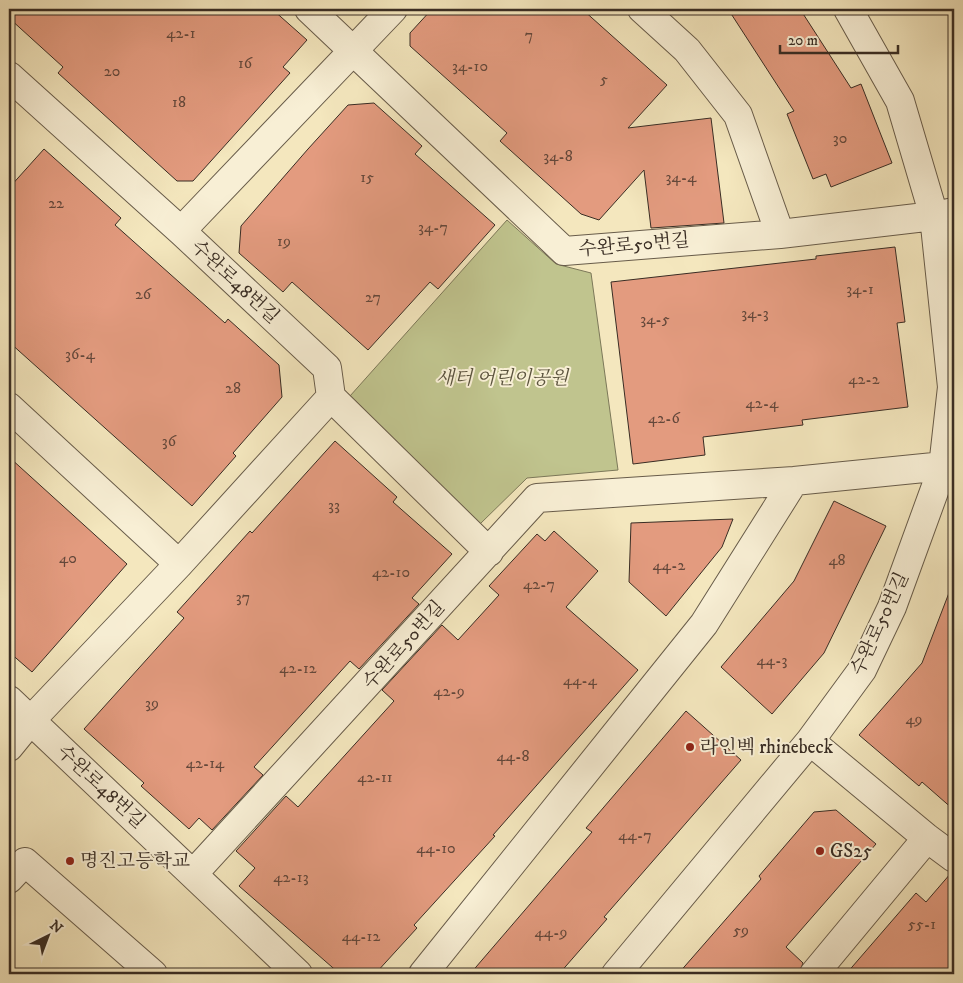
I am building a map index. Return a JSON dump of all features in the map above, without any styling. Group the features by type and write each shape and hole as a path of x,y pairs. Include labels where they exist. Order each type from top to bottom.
{"street":[{"name":"수완로50번길","path":"309,9 564,251 780,234 944,214"},
{"name":"수완로48번길","path":"331,397 327,368 181,231 393,9"},
{"path":"642,9 687,50 738,115 780,234"},
{"name":"수완로50번길","path":"616,974 810,741 862,670 892,607 949,466 952,387 944,214 900,101 848,9"},
{"path":"9,76 181,231"},
{"path":"9,747 31,720 179,564 331,397 489,552"},
{"path":"9,407 179,564"},
{"name":"수완로50번길","path":"194,874 489,552 536,498 794,481 949,466"},
{"path":"423,974 704,624 794,481"},
{"name":"수완로48번길","path":"9,700 194,874"},
{"path":"810,741 927,838 954,858"},
{"path":"814,974 927,838"},
{"path":"9,879 25,862 153,974"},
{"path":"194,874 298,974"}],"green space":[{"name":"새터 어린이공원","path":"507,220 556,264 591,273 618,470 527,478 480,524 350,396"}],"building":[{"path":"9,9 272,9 307,40 283,67 290,73 193,181 177,181 58,73 63,67 9,18"},
{"path":"432,9 582,9 667,85 628,128 711,118 724,223 651,228 644,170 599,220 581,214 500,141 507,133 410,46 410,33"},
{"path":"728,9 800,9 851,88 861,84 892,163 831,187 826,174 813,179 787,114 794,111"},
{"path":"374,103 422,146 415,154 495,225 438,289 430,282 368,350 292,282 283,292 239,253 241,226 308,149 348,105"},
{"path":"44,149 121,218 115,225 225,323 228,319 279,365 282,397 233,453 236,456 192,506 9,342 9,188"},
{"path":"895,247 905,322 897,323 908,407 802,420 803,425 703,437 705,455 633,464 611,282 816,259 816,256"},
{"path":"335,441 397,497 393,502 452,554 412,598 419,604 359,669 350,661 254,767 263,775 212,830 199,818 189,829 141,786 144,783 84,729 184,618 177,612"},
{"path":"9,457 127,564 32,672 9,652"},
{"path":"834,501 886,526 824,653 772,714 721,667 794,581"},
{"path":"733,519 722,547 666,616 629,582 631,523"},
{"path":"554,531 598,571 566,607 638,670 493,835 495,836 414,925 417,928 375,974 340,974 239,886 255,868 236,851 286,796 298,807 394,701 382,690 442,625 458,640 499,595 489,586 537,534 545,541"},
{"path":"952,585 954,585 954,810 922,782 919,786 859,735 922,663"},
{"path":"686,711 741,760 604,917 607,919 559,974 470,974 592,832 586,828"},
{"path":"836,810 876,844 786,947 803,963 799,974 678,974 761,879 759,876 814,812"},
{"path":"951,873 954,873 954,974 846,974 916,893 926,902"}],"place":[{"name":"라인벡 rhinebeck","path":"690,747"},
{"name":"GS25","path":"820,851"},
{"name":"명진고등학교","path":"70,861"}]}
